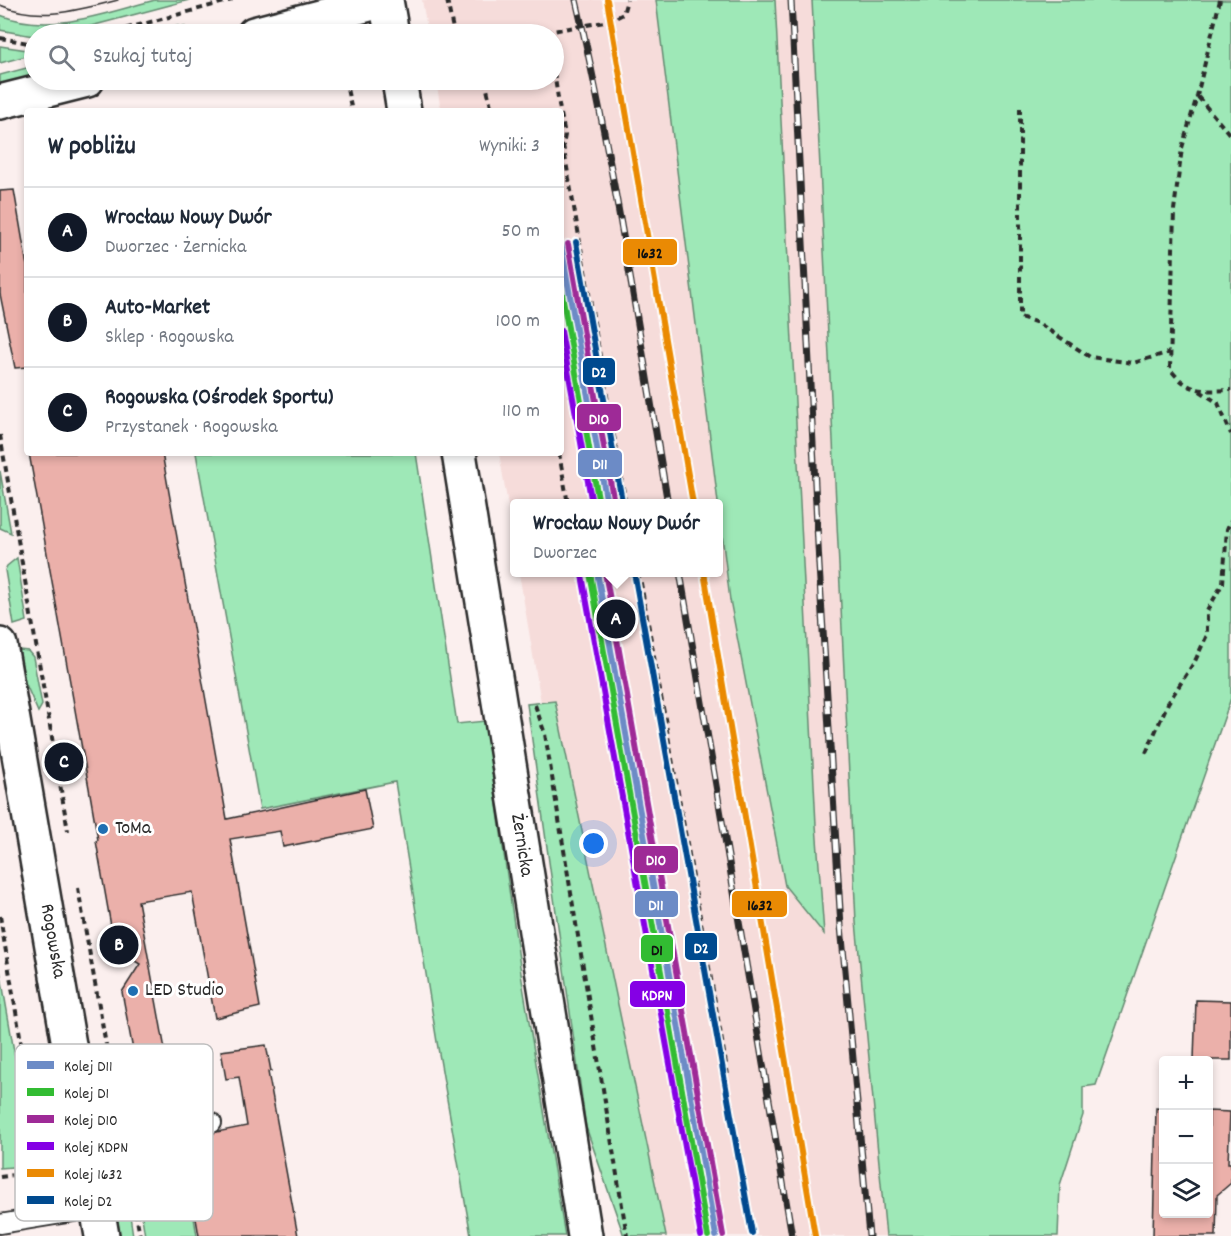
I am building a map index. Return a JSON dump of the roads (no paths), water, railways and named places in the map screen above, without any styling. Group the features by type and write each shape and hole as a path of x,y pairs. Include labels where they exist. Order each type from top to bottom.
{"street":[{"path":"293,24 386,0 390,24"},
{"path":"0,102 47,90"},
{"path":"401,90 404,108"},
{"name":"Żernicka","path":"459,456 585,1236"},
{"name":"Rogowska","path":"0,645 69,1044"}],"lane":[{"path":"0,1224 100,1222"}],"tram line":[{"path":"0,5 29,13 44,14 59,13 118,0"}],"railway":[{"path":"576,0 615,188 667,499"},
{"path":"791,0 819,565 841,926 869,1236"},
{"path":"681,577 792,1236"}],"rail line":[{"name":"1632","path":"607,0 692,499"},
{"name":"D2","path":"576,242 622,499"},
{"name":"D10","path":"568,244 613,499"},
{"name":"D11","path":"564,262 606,499"},
{"name":"D1","path":"564,305 598,499"},
{"name":"KDPN","path":"564,348 591,499"},
{"name":"KDPN","path":"582,577 701,1236"},
{"name":"D1","path":"591,577 708,1236"},
{"name":"D11","path":"598,577 716,1236"},
{"name":"D10","path":"606,577 723,1235"},
{"name":"D2","path":"635,577 752,1233"},
{"name":"1632","path":"705,577 815,1236"}],"place":[{"name":"Wrocław Nowy Dwór","path":"616,619"},
{"name":"Rogowska (Ośrodek Sportu)","path":"64,762"},
{"name":"ToMa","path":"103,829"},
{"name":"Auto-Market","path":"119,945"},
{"name":"LED Studio","path":"133,991"}]}
